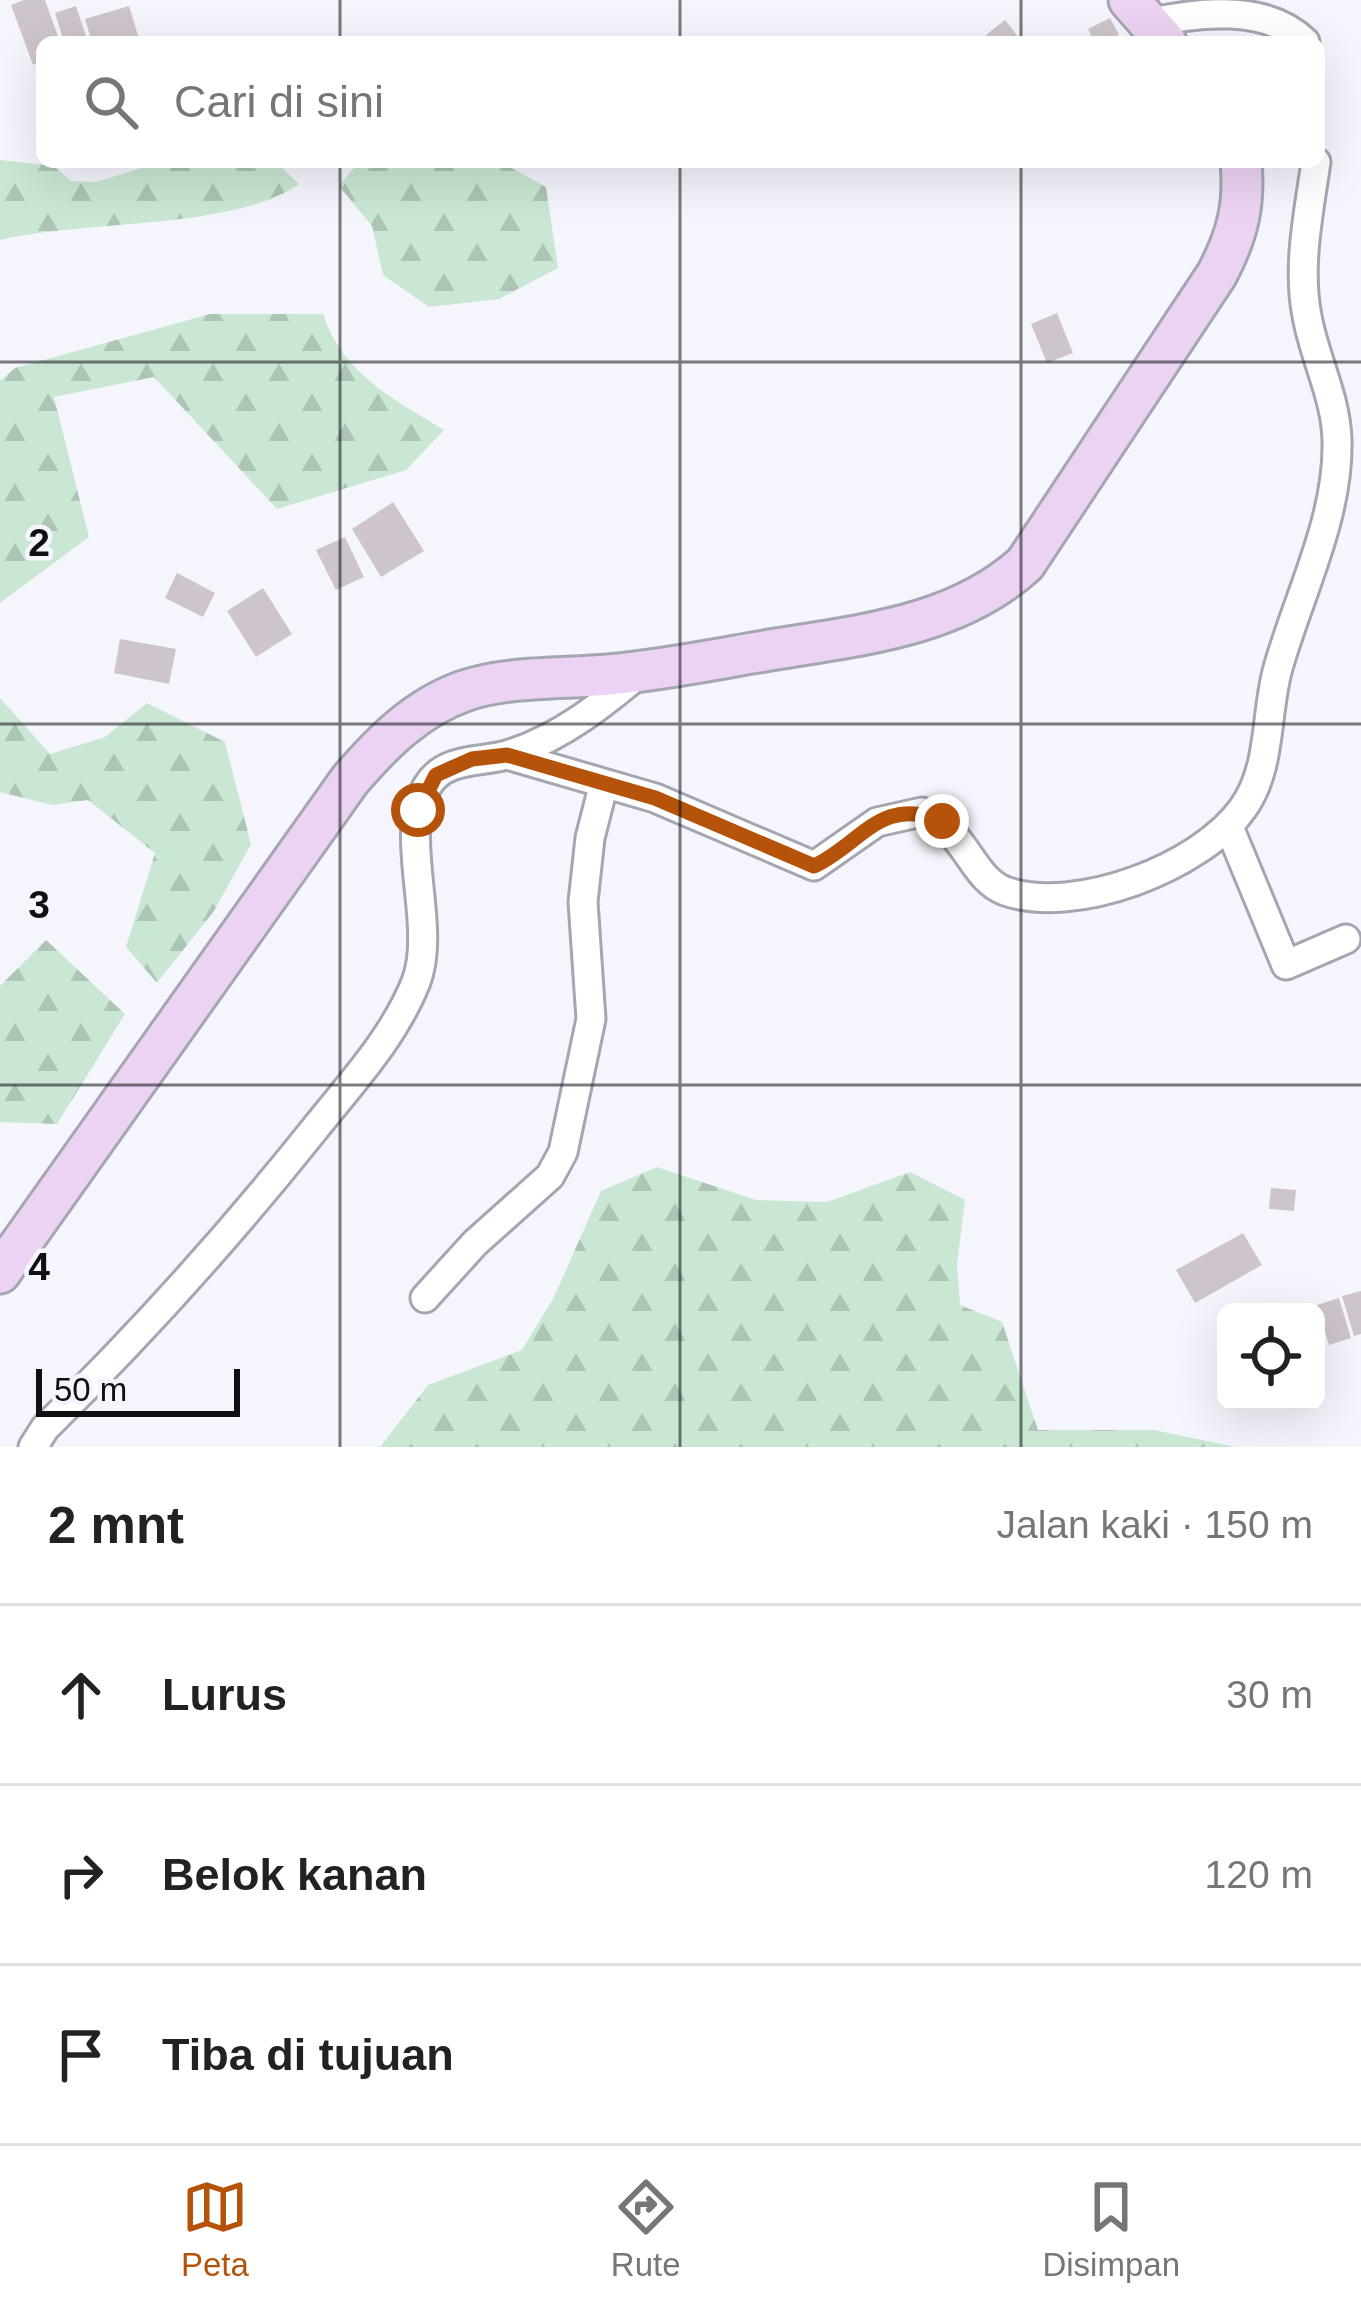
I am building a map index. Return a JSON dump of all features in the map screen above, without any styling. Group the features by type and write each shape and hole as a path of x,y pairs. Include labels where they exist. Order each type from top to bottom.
{"main road":[{"path":"0,1273 381,744 423,711 465,691 641,672 873,633 924,620 998,588 1024,564 1217,274 1240,222 1241,168"}],"street":[{"path":"1148,22 1223,14 1278,23 1296,36"},
{"path":"507,755 603,787 655,798 814,866 878,822 922,812 961,838 986,880 1022,894 1087,892 1141,880 1229,827 1248,803 1262,764 1277,671 1331,497 1334,415 1304,291 1315,168"},
{"path":"33,1447 45,1428 190,1281 398,1021 422,966 422,797 428,783 448,768 507,755 581,719 641,672"},
{"path":"424,1298 475,1243 550,1176 563,1152 590,1019 583,902 590,838 603,787"},
{"path":"1229,827 1286,965 1346,939"}],"green space":[{"path":"0,160 56,168 71,181 96,182 142,168 282,168 299,184 271,199 198,217 0,240"},
{"path":"354,168 512,168 546,187 558,268 499,299 429,307 383,275 372,226 339,186"},
{"path":"210,314 323,314 356,368 388,395 444,430 406,470 277,509 154,377 54,397 89,537 0,603 0,381 15,368"},
{"path":"0,698 50,754 105,737 147,703 225,742 251,844 214,911 157,983 126,947 155,853 88,800 52,805 0,792"},
{"path":"46,940 125,1014 57,1124 0,1122 0,986"},
{"path":"657,1167 756,1200 827,1202 910,1172 965,1200 957,1265 960,1305 1002,1322 1038,1430 1154,1430 1236,1447 380,1447 428,1385 522,1350 554,1297 601,1191"}],"building":[{"path":"45,0 58,36 36,36 33,65 11,5"},
{"path":"76,6 86,36 62,36 55,13"},
{"path":"129,6 138,36 90,36 85,19"},
{"path":"1110,18 1119,35 1091,36 1088,29"},
{"path":"1005,20 1017,35 987,36"},
{"path":"1057,313 1073,353 1047,363 1031,324"},
{"path":"393,502 424,551 381,577 352,529"},
{"path":"345,537 364,577 336,590 316,550"},
{"path":"177,573 215,593 203,617 165,598"},
{"path":"263,588 292,634 256,657 227,611"},
{"path":"120,639 176,649 169,684 114,673"},
{"path":"1271,1188 1296,1190 1294,1211 1269,1209"},
{"path":"1243,1233 1262,1265 1195,1303 1176,1270"},
{"path":"1361,1291 1361,1334 1354,1336 1342,1296"},
{"path":"1339,1298 1351,1338 1329,1345 1323,1303"}],"route":[{"path":"418,810 436,775 472,759 507,755 603,787 655,798 814,866 852,836 897,815 922,812 942,821"}]}
